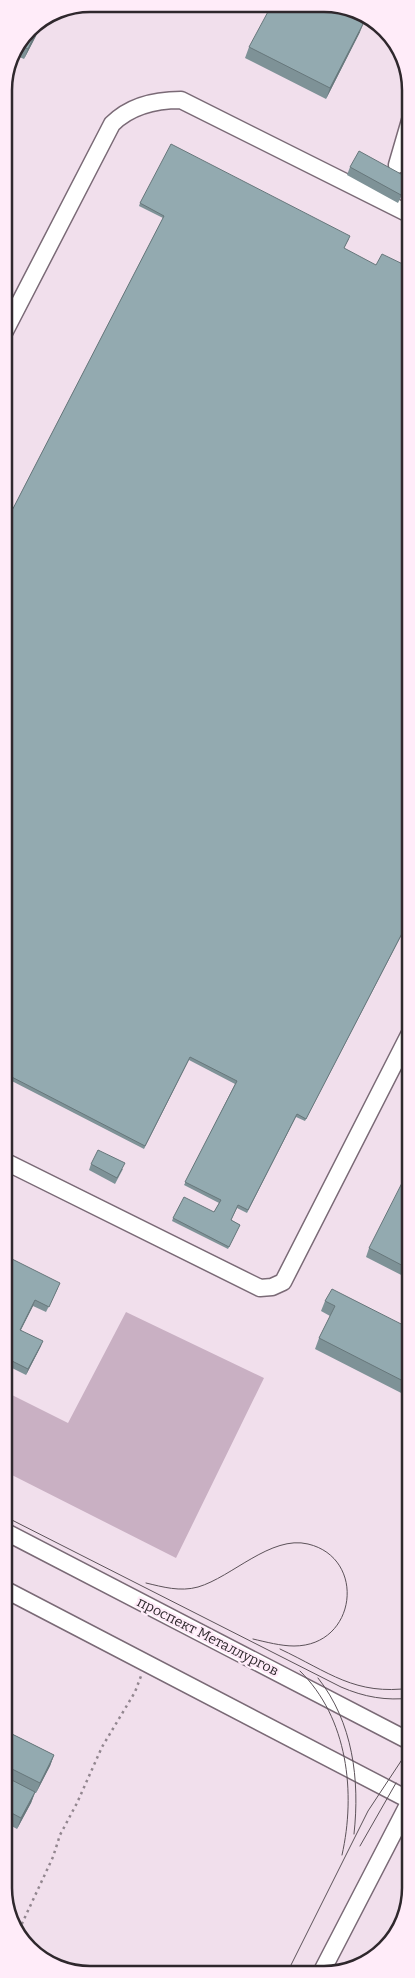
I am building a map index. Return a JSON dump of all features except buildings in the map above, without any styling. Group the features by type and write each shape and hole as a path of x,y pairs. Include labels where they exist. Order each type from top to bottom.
{"street":[{"path":"13,317 112,124 121,116 163,100 181,100 402,211"},
{"path":"397,165 402,147"},
{"path":"12,1165 260,1288 272,1287 283,1282 402,1049"},
{"name":"проспект Металлургов","path":"12,1535 402,1737"},
{"path":"12,1593 402,1795"},
{"path":"324,1966 402,1817"}],"path":[{"path":"22,1924 53,1857 60,1834 77,1803 102,1747 135,1692 146,1662"}],"shaded area":[{"path":"126,1312 264,1378 176,1558 12,1475 12,1395 68,1423"}],"tram line":[{"path":"12,1520 341,1687 375,1697 402,1698"},
{"path":"146,1583 178,1589 198,1587 211,1582 266,1551 294,1543 308,1544 327,1552 340,1566 346,1582 347,1600 342,1617 331,1632 315,1642 294,1646 279,1645 253,1639"},
{"path":"280,1649 328,1674 358,1685 374,1689 402,1689"},
{"path":"300,1671 316,1690 329,1711 344,1757 348,1782 348,1807 342,1855"},
{"path":"318,1678 330,1695 339,1713 351,1752 356,1793 354,1834"},
{"path":"290,1966 368,1811 402,1760"},
{"path":"360,1846 396,1783"}]}
